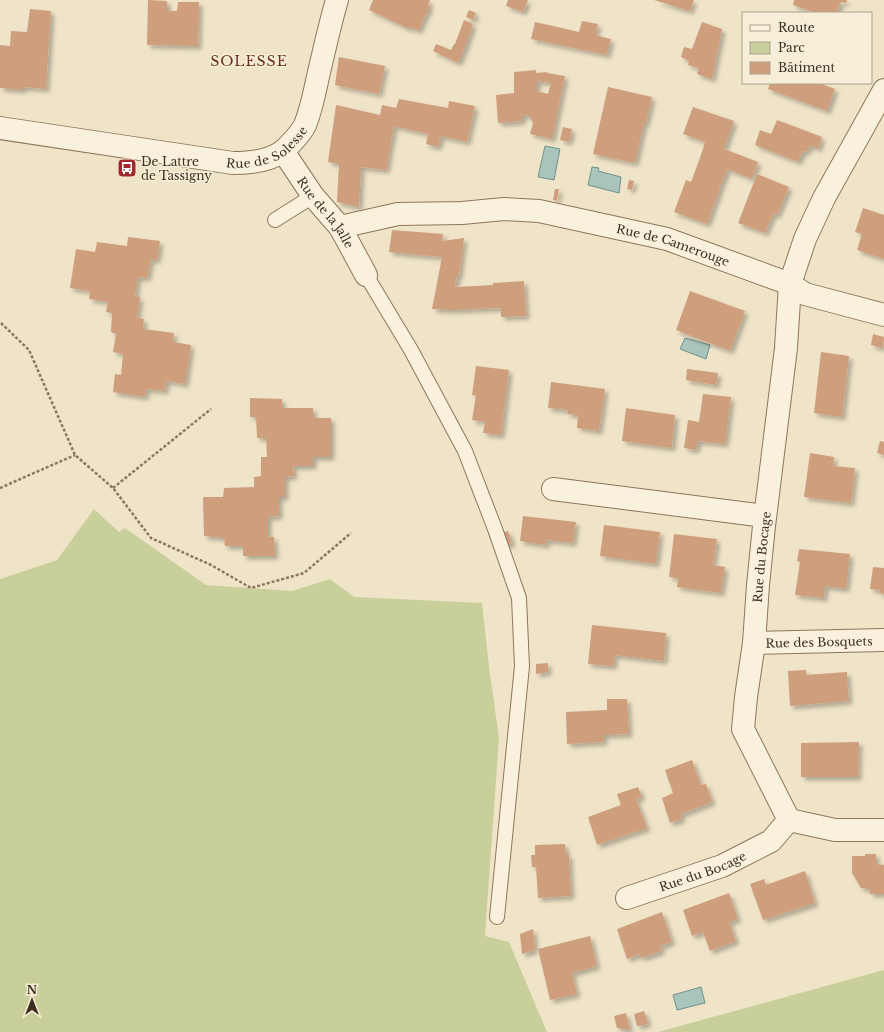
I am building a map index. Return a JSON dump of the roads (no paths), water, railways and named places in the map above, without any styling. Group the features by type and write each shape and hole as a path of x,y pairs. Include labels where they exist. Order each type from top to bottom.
{"street":[{"name":"Rue de Solesse","path":"0,128 233,164 252,162 273,156 283,151 304,127 312,103 337,0"},
{"path":"884,90 824,198 805,239 790,284 805,294 884,314"},
{"name":"Rue de la Jalle","path":"283,151 313,196 340,227 366,275"},
{"name":"Rue de Camerouge","path":"340,227 398,214 462,213 504,209 539,211 667,239 790,284"},
{"name":"Rue du Bocage","path":"628,898 722,866 771,841 790,820 743,729 754,643 765,516 786,348 790,284"},
{"path":"553,489 765,516"},
{"name":"Rue des Bosquets","path":"754,643 884,640"},
{"path":"790,820 835,830 884,830"}],"lane":[{"path":"275,220 313,196"},
{"path":"366,275 411,350 465,451 495,529 519,598 522,666 496,917"}],"water":[{"path":"545,146 560,149 554,180 538,177"},
{"path":"592,167 599,168 598,171 621,177 619,193 588,185"},
{"path":"685,338 710,345 706,359 680,349"},
{"path":"701,987 705,1003 677,1010 673,995"}],"place":[{"name":"De Lattre de Tassigny","path":"127,168"}],"district":[{"name":"SOLESSE","path":"249,61"}]}
